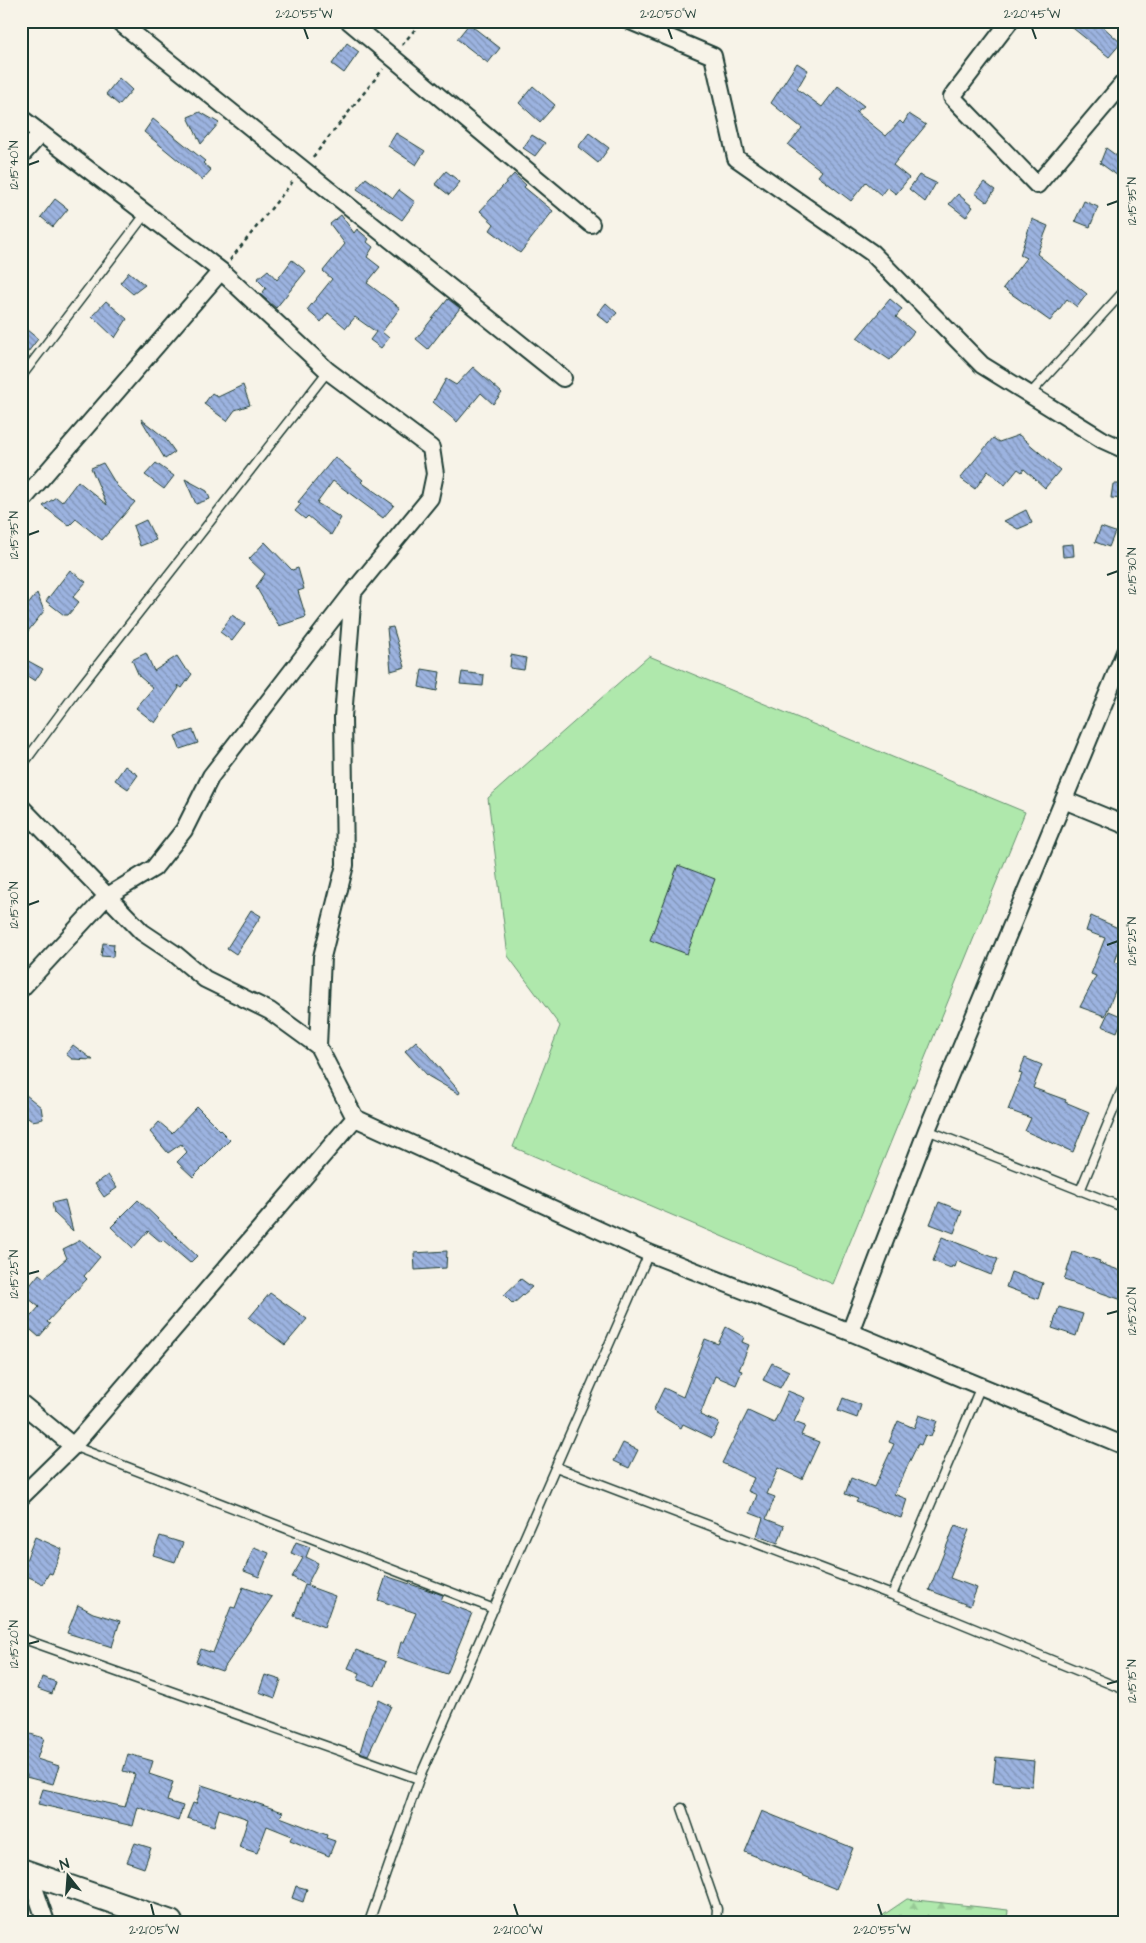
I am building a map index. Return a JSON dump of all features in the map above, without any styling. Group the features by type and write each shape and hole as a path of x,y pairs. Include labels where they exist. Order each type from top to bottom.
{"street":[{"path":"118,21 563,378"},
{"path":"349,21 591,224"},
{"path":"630,21 714,56 736,158 872,253 982,365 1103,440 1125,450"},
{"path":"1010,21 952,97 1037,185 1125,81"},
{"path":"21,118 147,212 221,271 328,372 432,448 434,474 430,498 353,592 211,776 184,830 154,868 106,897 21,989"},
{"path":"21,156 40,133"},
{"path":"21,502 221,271"},
{"path":"318,1046 322,957 345,865 343,717 353,592"},
{"path":"850,1332 927,1130 1125,652"},
{"path":"1064,800 1125,825"},
{"path":"21,807 106,897 142,932 175,954 205,979 270,1011 318,1046 355,1118 649,1254 850,1332 1125,1446"},
{"path":"21,1497 73,1446 355,1118"},
{"path":"21,1403 73,1446"},
{"path":"25,1871 46,1922"},
{"path":"25,1871 171,1922"}],"lane":[{"path":"21,377 147,212"},
{"path":"1030,394 1125,290"},
{"path":"21,767 78,690 328,372"},
{"path":"1080,1191 1125,1082"},
{"path":"927,1130 1125,1208"},
{"path":"368,1922 419,1780 649,1254"},
{"path":"892,1595 981,1386"},
{"path":"73,1446 494,1609"},
{"path":"556,1467 892,1595 1125,1690"},
{"path":"21,1638 419,1780"},
{"path":"682,1808 717,1909 716,1922"}],"path":[{"path":"221,271 422,21"}],"green space":[{"path":"649,656 1025,812 833,1284 513,1147 560,1026 508,956 488,798"},
{"path":"907,1899 1008,1910 1007,1922 873,1922"}],"building":[{"path":"1064,21 1087,21 1096,28 1099,23 1121,43 1109,57"},
{"path":"469,24 500,48 488,63 457,39"},
{"path":"347,43 359,52 344,73 332,64"},
{"path":"797,63 808,70 797,89 822,107 838,86 864,106 856,112 886,136 900,121 903,124 909,114 926,125 893,165 909,178 896,194 887,187 881,195 866,182 851,201 818,176 822,171 788,145 802,128 771,103"},
{"path":"119,78 132,90 119,105 106,94"},
{"path":"533,86 555,105 540,122 519,103"},
{"path":"200,112 219,123 201,144 188,117"},
{"path":"153,119 205,161 203,163 211,170 202,180 144,132"},
{"path":"396,133 425,151 416,165 388,146"},
{"path":"589,133 609,148 598,163 578,147"},
{"path":"532,135 545,143 535,156 523,148"},
{"path":"1106,148 1125,162 1125,181 1100,163"},
{"path":"446,171 460,182 449,195 435,184"},
{"path":"514,174 526,185 524,187 553,211 520,253 490,230 494,224 480,211"},
{"path":"919,175 936,183 925,202 909,189"},
{"path":"366,178 393,198 399,190 415,202 402,220 357,189"},
{"path":"984,182 995,190 987,202 975,193"},
{"path":"958,194 973,207 966,217 949,204"},
{"path":"55,199 68,209 53,227 41,217"},
{"path":"1084,201 1098,207 1090,227 1075,221"},
{"path":"341,215 354,233 357,229 369,239 367,242 373,247 367,257 380,267 367,283 400,308 382,332 389,338 381,348 370,340 376,332 355,317 346,328 328,313 321,322 307,310 332,279 323,271 345,244 330,224"},
{"path":"1032,219 1048,226 1037,254 1087,294 1077,307 1067,299 1050,321 1003,288 1026,258 1020,255"},
{"path":"292,260 306,271 276,308 261,295 266,288 257,279 268,270 277,280"},
{"path":"129,272 145,285 133,294 120,283"},
{"path":"448,299 460,308 428,349 416,339"},
{"path":"890,299 902,309 896,317 914,332 890,360 857,338"},
{"path":"106,301 127,319 115,338 92,316"},
{"path":"606,303 617,313 608,323 597,314"},
{"path":"21,325 38,339 21,361"},
{"path":"473,367 502,393 493,404 481,393 457,422 433,402 446,379 456,385"},
{"path":"243,385 250,405 235,410 227,421 204,404 212,393 218,397"},
{"path":"141,419 165,438 175,452 165,459"},
{"path":"1019,435 1060,470 1045,488 1024,469 1022,472 1018,469 1005,485 988,471 975,489 960,478 993,438 999,442"},
{"path":"335,457 363,480 361,482 394,505 383,518 333,481 317,503 341,518 331,535 308,516 305,519 295,511 301,504 298,502"},
{"path":"103,463 117,486 135,502 102,540 76,519 69,526 43,506 56,497 62,502 78,481 107,505 91,468"},
{"path":"156,463 174,476 164,489 145,475"},
{"path":"185,479 207,491 210,499 196,504"},
{"path":"1113,484 1125,484 1125,499 1111,498"},
{"path":"1026,510 1032,523 1018,529 1004,521"},
{"path":"146,520 156,540 140,546 133,526"},
{"path":"1101,527 1115,532 1109,547 1095,542"},
{"path":"265,542 292,570 298,568 304,589 298,591 306,617 279,626 256,587 265,574 249,559"},
{"path":"1073,544 1074,556 1063,557 1062,545"},
{"path":"70,570 86,582 73,597 79,602 68,615 64,615 46,601"},
{"path":"37,593 44,611 21,640 21,614"},
{"path":"232,615 245,624 232,641 220,632"},
{"path":"393,627 405,667 391,671 387,628"},
{"path":"146,653 154,671 177,656 184,667 192,674 182,688 178,685 179,688 155,723 136,708 153,688 139,676 132,660"},
{"path":"511,655 526,658 524,670 510,668"},
{"path":"21,657 43,669 35,681 21,672"},
{"path":"422,669 440,672 437,691 419,687"},
{"path":"462,672 484,675 483,686 460,684"},
{"path":"193,730 198,743 180,749 175,736"},
{"path":"125,766 138,775 128,789 115,780"},
{"path":"678,865 715,879 687,954 650,940"},
{"path":"251,910 261,916 236,954 227,948"},
{"path":"1091,916 1125,931 1115,962 1125,966 1105,1016 1080,1007 1096,976 1091,974 1105,938 1086,931"},
{"path":"103,943 114,944 113,957 101,956"},
{"path":"1109,1011 1123,1017 1117,1032 1102,1026"},
{"path":"416,1041 460,1092 459,1094 428,1076 405,1051"},
{"path":"73,1045 93,1060 72,1059 66,1054"},
{"path":"1025,1058 1042,1065 1033,1088 1066,1100 1065,1102 1089,1112 1073,1152 1025,1131 1031,1118 1008,1110 1022,1074 1019,1073"},
{"path":"21,1091 41,1107 43,1119 32,1121 21,1113"},
{"path":"197,1107 230,1140 193,1177 177,1162 187,1152 181,1144 168,1153 150,1132 159,1122 172,1133"},
{"path":"108,1175 117,1188 104,1197 95,1184"},
{"path":"65,1200 73,1231 54,1213 52,1203"},
{"path":"138,1200 197,1256 190,1263 163,1240 161,1242 148,1231 133,1248 111,1227"},
{"path":"939,1202 962,1211 954,1233 930,1224"},
{"path":"942,1237 998,1259 991,1275 957,1261 955,1267 952,1266 951,1268 933,1261"},
{"path":"81,1240 100,1257 84,1276 87,1279 47,1322 50,1324 39,1337 24,1324 39,1307 23,1294 39,1274 44,1278 67,1258 63,1249"},
{"path":"447,1251 446,1268 415,1270 414,1253"},
{"path":"1073,1252 1124,1272 1121,1279 1125,1280 1125,1301 1064,1280"},
{"path":"1011,1272 1043,1283 1038,1299 1006,1287"},
{"path":"521,1279 532,1287 513,1304 504,1295"},
{"path":"270,1293 307,1319 285,1345 249,1318"},
{"path":"1059,1307 1083,1314 1076,1336 1052,1328"},
{"path":"726,1327 744,1337 742,1342 749,1345 739,1370 742,1371 736,1385 715,1376 700,1415 719,1423 712,1438 683,1424 681,1428 653,1411 664,1388 683,1397 705,1339 718,1344"},
{"path":"772,1363 789,1371 780,1388 763,1380"},
{"path":"788,1391 805,1398 794,1422 805,1426 801,1435 819,1442 802,1479 778,1468 767,1494 775,1497 766,1519 784,1526 778,1543 757,1536 763,1518 750,1513 757,1495 748,1491 754,1478 722,1463 748,1411 774,1423"},
{"path":"843,1398 861,1405 857,1418 838,1411"},
{"path":"919,1415 937,1421 931,1437 925,1435 921,1445 918,1444 894,1494 907,1499 901,1518 856,1502 858,1499 845,1494 851,1478 874,1487 894,1444 889,1442 898,1421 914,1428"},
{"path":"623,1443 638,1450 629,1468 614,1461"},
{"path":"955,1525 969,1530 950,1578 977,1588 970,1606 929,1590"},
{"path":"160,1536 183,1543 175,1562 153,1555"},
{"path":"35,1537 62,1549 52,1574 49,1573 43,1584 21,1573"},
{"path":"296,1542 310,1547 306,1557 318,1563 307,1585 292,1577 303,1558 291,1553"},
{"path":"254,1547 269,1553 259,1577 244,1571"},
{"path":"386,1576 443,1595 441,1601 472,1613 447,1674 397,1657 401,1642 404,1642 416,1613 378,1600"},
{"path":"305,1585 335,1596 324,1627 294,1616"},
{"path":"243,1587 272,1597 222,1671 196,1662 201,1649 213,1653 231,1607 235,1608"},
{"path":"78,1605 93,1613 120,1621 112,1647 67,1633"},
{"path":"356,1650 386,1662 375,1686 358,1680 360,1673 348,1668"},
{"path":"265,1675 281,1680 275,1698 259,1692"},
{"path":"42,1677 56,1682 52,1694 38,1689"},
{"path":"379,1700 391,1706 368,1755 360,1752 371,1715"},
{"path":"27,1733 44,1738 37,1759 59,1766 53,1784 26,1777 27,1775 21,1773 21,1751"},
{"path":"128,1754 153,1761 149,1774 173,1782 167,1801 183,1806 178,1821 138,1807 133,1826 38,1804 43,1789 125,1807 135,1774 123,1771"},
{"path":"996,1757 1034,1761 1032,1786 993,1782"},
{"path":"202,1785 283,1812 280,1817 327,1835 326,1838 335,1841 329,1856 290,1840 292,1836 267,1826 257,1853 239,1847 248,1819 219,1809 214,1826 187,1818 193,1803 196,1804"},
{"path":"762,1811 853,1848 836,1889 745,1852"},
{"path":"135,1843 151,1848 144,1868 127,1862"},
{"path":"296,1886 307,1889 303,1902 292,1898"}]}
